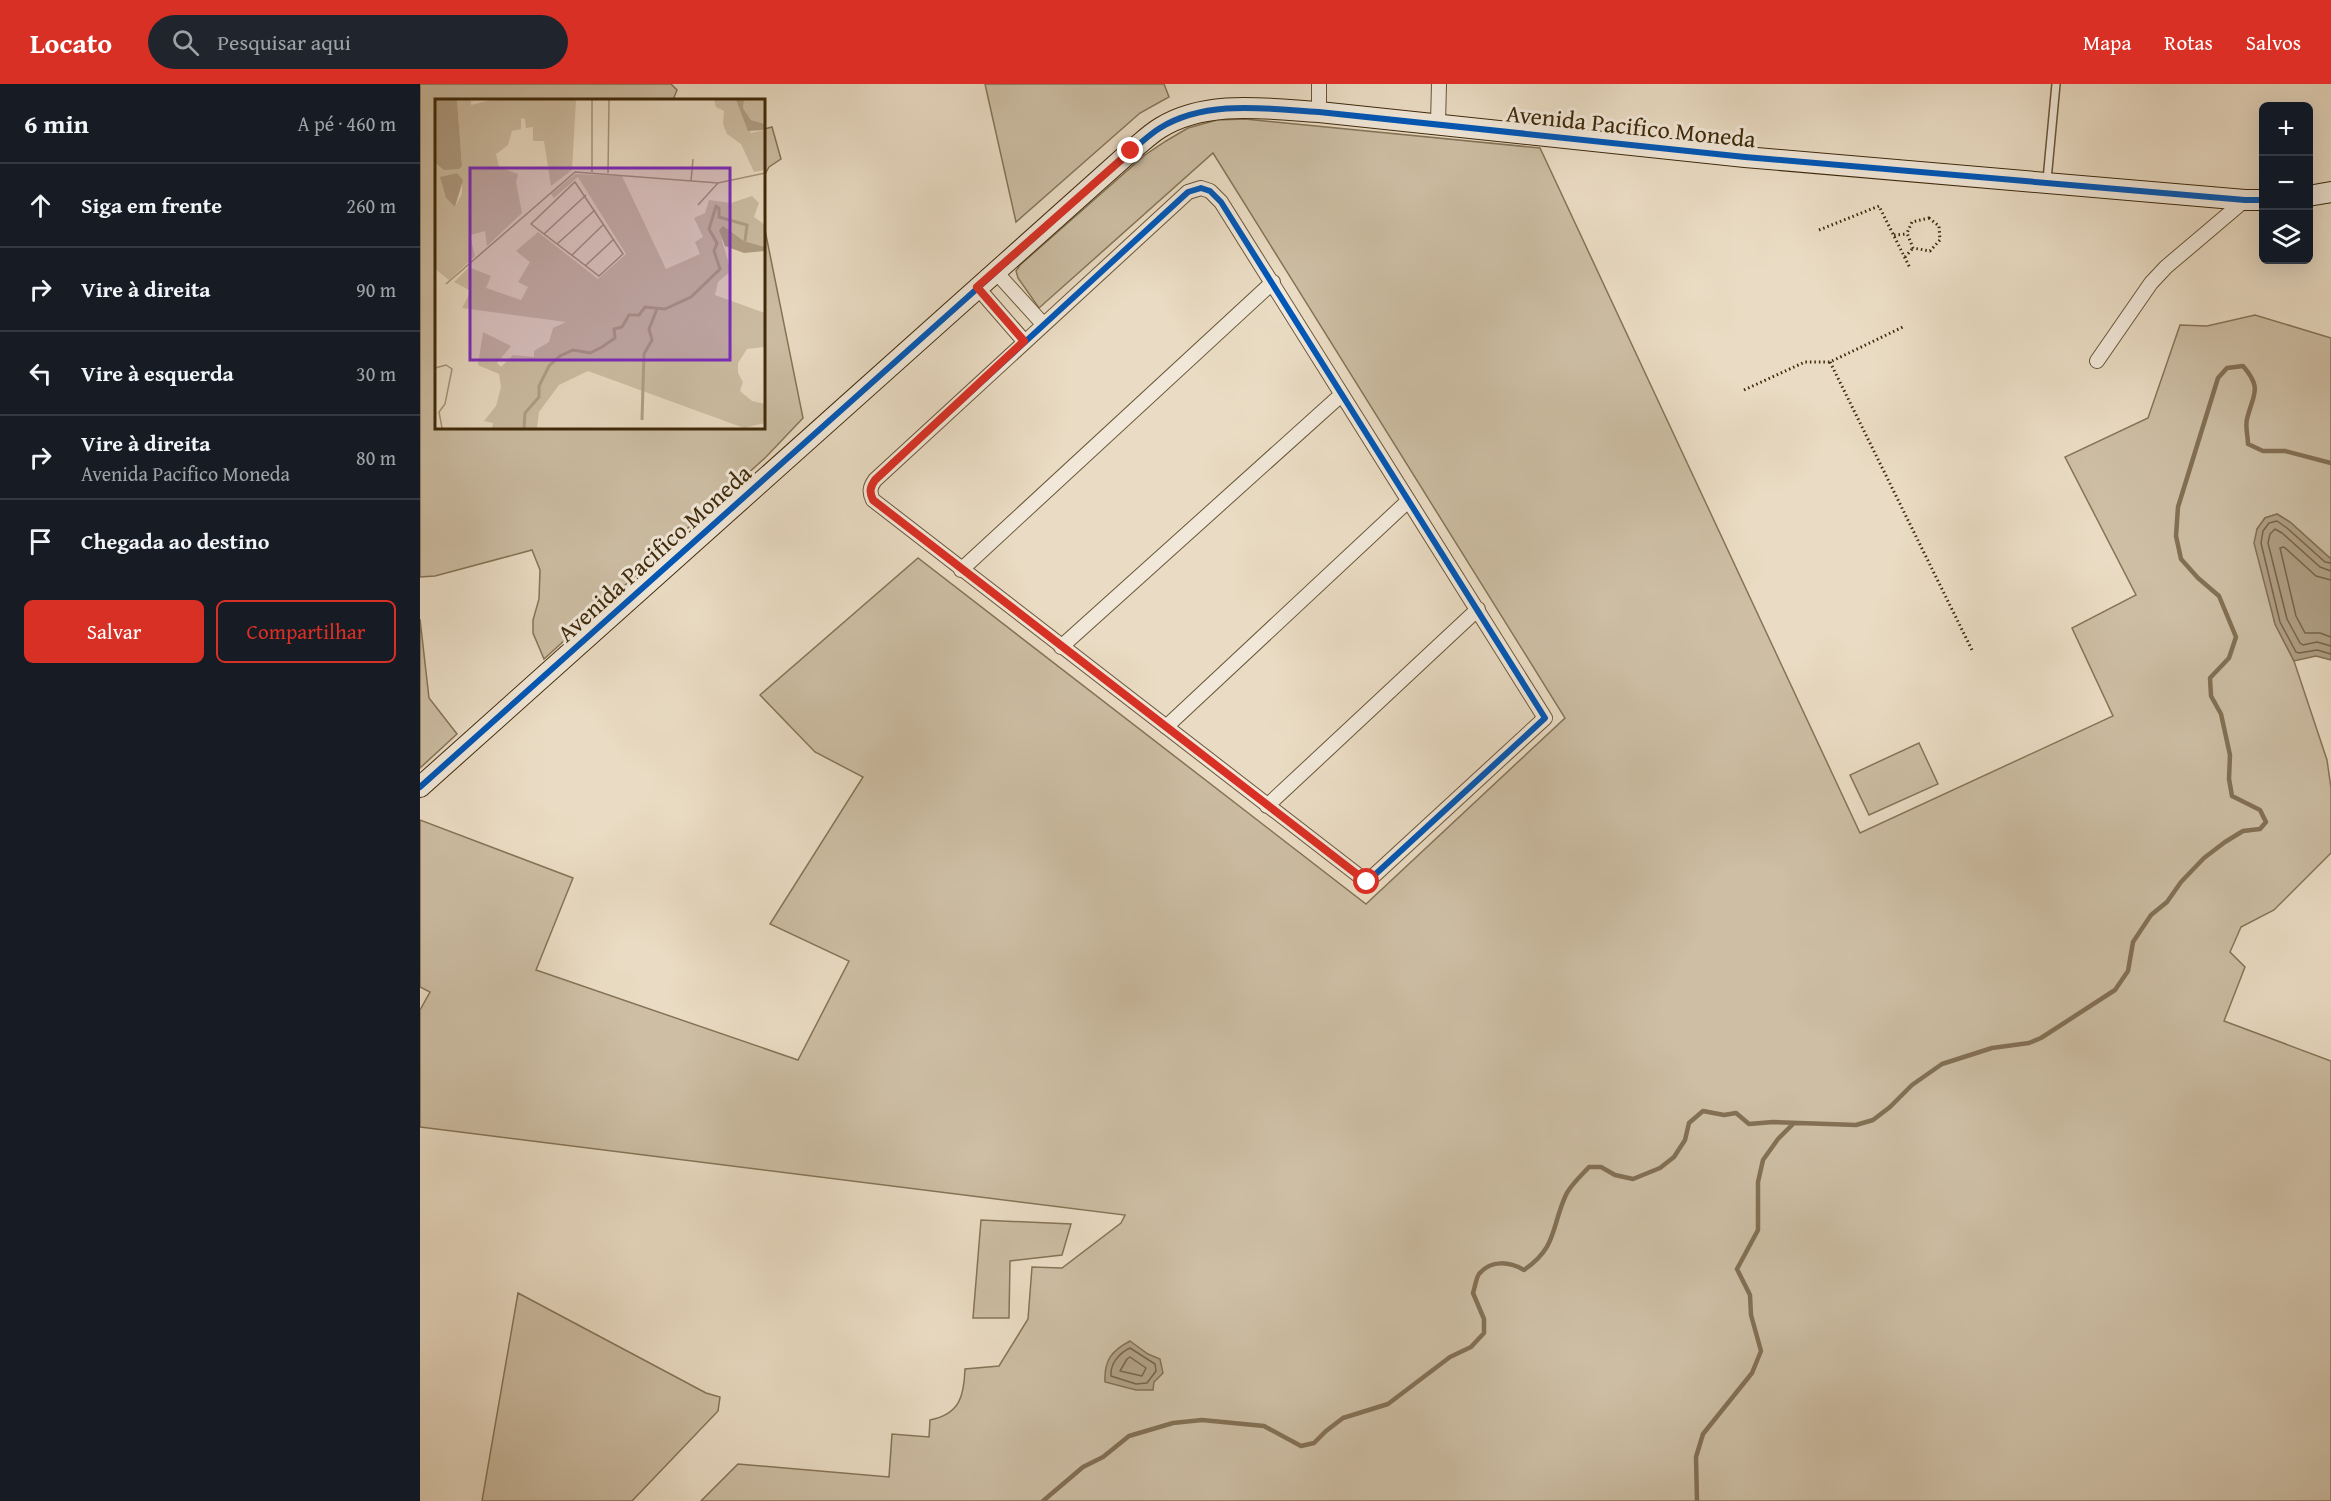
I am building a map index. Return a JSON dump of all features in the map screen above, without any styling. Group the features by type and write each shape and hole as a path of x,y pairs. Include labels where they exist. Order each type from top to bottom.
{"street":[{"path":"1319,84 1319,112"},
{"path":"1438,123 1439,84"},
{"name":"Avenida Pacifico Moneda","path":"420,788 995,271 1161,128 1189,116 1226,108 1319,112 1744,157 2254,200"},
{"path":"1201,188 1210,191 1221,202 1273,282 1341,395 1545,718 1367,882 961,570 873,500 871,496 871,485 1024,341 1194,189 1201,188"},
{"path":"2313,195 2331,192"},
{"path":"2097,361 2151,284 2166,267 2254,200"},
{"path":"995,271 1043,324"},
{"path":"961,570 1273,282"},
{"path":"977,287 1024,341"},
{"path":"1061,647 1341,395"},
{"path":"1166,727 1408,501"},
{"path":"1267,806 1478,609"}],"lane":[{"path":"2047,183 2056,84"}],"path":[{"path":"1819,230 1879,206 1910,268"},
{"path":"1929,218 1939,226 1940,240 1930,251 1913,248 1908,233 1912,222 1929,218"},
{"path":"1894,235 1908,233"},
{"path":"1905,257 1913,248"},
{"path":"1744,390 1805,362 1830,362 1905,326"},
{"path":"1830,362 1972,650"}],"shaded area":[{"path":"420,84 671,84 677,90 673,99 435,99 435,429 765,429 765,230 803,418 766,457 544,659 533,633 533,620 539,599 540,570 532,550 435,576 420,577"},
{"path":"985,84 1164,84 1169,97 1140,113 1016,222"},
{"path":"1245,119 1540,148 1860,833 2113,716 2072,628 2136,595 2065,457 2148,418 2180,325 2207,326 2255,315 2331,338 2331,559 2290,522 2277,514 2265,518 2257,529 2275,624 2294,661 2327,760 2331,788 2331,853 2274,910 2241,927 2230,952 2245,967 2224,1021 2331,1061 2331,1501 701,1501 738,1464 889,1477 892,1434 929,1437 930,1420 948,1413 958,1402 963,1388 965,1369 999,1366 1028,1319 1032,1267 1062,1268 1121,1223 1125,1215 420,1127 420,1010 430,992 420,987 420,820 573,878 536,970 798,1060 849,961 770,924 863,777 815,752 760,695 918,558 1366,904 1565,718 1213,153 1039,308 1018,278 1016,271 1020,265 1145,155 1188,128 1217,120"},
{"path":"772,127 781,159 769,167 765,174 765,129"},
{"path":"420,619 429,698 457,734 420,768"},
{"path":"1919,743 1938,784 1869,815 1850,775"},
{"path":"981,1220 1071,1224 1062,1255 1010,1261 1009,1318 973,1318"},
{"path":"518,1293 706,1393 720,1397 718,1411 632,1501 482,1501"}],"water":[{"path":"2277,514 2290,522 2331,559 2331,660 2316,656 2294,661 2275,624 2254,543 2257,529 2265,518"},
{"path":"1130,1341 1148,1354 1160,1359 1163,1373 1154,1382 1153,1390 1136,1390 1105,1382 1107,1362 1110,1357"}],"waterway":[{"path":"1043,1501 1083,1467 1103,1457 1129,1436 1173,1423 1202,1420 1264,1426 1301,1446 1314,1443 1343,1418 1388,1404 1450,1357 1471,1347 1484,1333 1484,1319 1473,1293 1479,1274 1495,1264 1513,1265 1524,1270 1535,1262 1552,1237 1567,1193 1589,1167 1601,1167 1615,1175 1633,1179 1660,1168 1674,1157 1685,1140 1689,1123 1703,1111 1724,1115 1736,1113 1749,1124 1773,1122 1856,1125 1873,1120 1912,1085 1942,1064 1992,1048 2029,1043 2041,1038 2115,990 2128,971 2133,942 2151,915 2167,902 2181,882 2204,858 2243,831 2260,829 2266,822 2260,810 2232,796 2229,779 2230,755 2221,714 2211,696 2210,678 2229,658 2236,637 2219,596 2181,559 2176,536 2178,507 2218,378 2227,368 2243,366 2253,380 2255,392 2246,422 2248,444 2263,451 2285,451 2331,463"},
{"path":"1697,1501 1696,1457 1703,1434 1752,1373 1761,1351 1751,1315 1750,1295 1737,1269 1758,1230 1758,1182 1763,1160 1778,1139 1793,1124"}],"cycle path":[{"path":"420,787 1131,151 1156,130 1178,119 1218,109 1238,108 1319,112 1745,157 2259,200"},
{"path":"1201,188 1210,191 1221,202 1545,718 1367,882 873,500 871,494 871,487 875,480 1188,192 1201,188"}],"route":[{"path":"1131,151 977,287 1024,341 875,480 871,485 871,496 873,500 961,570 1367,882"}]}
